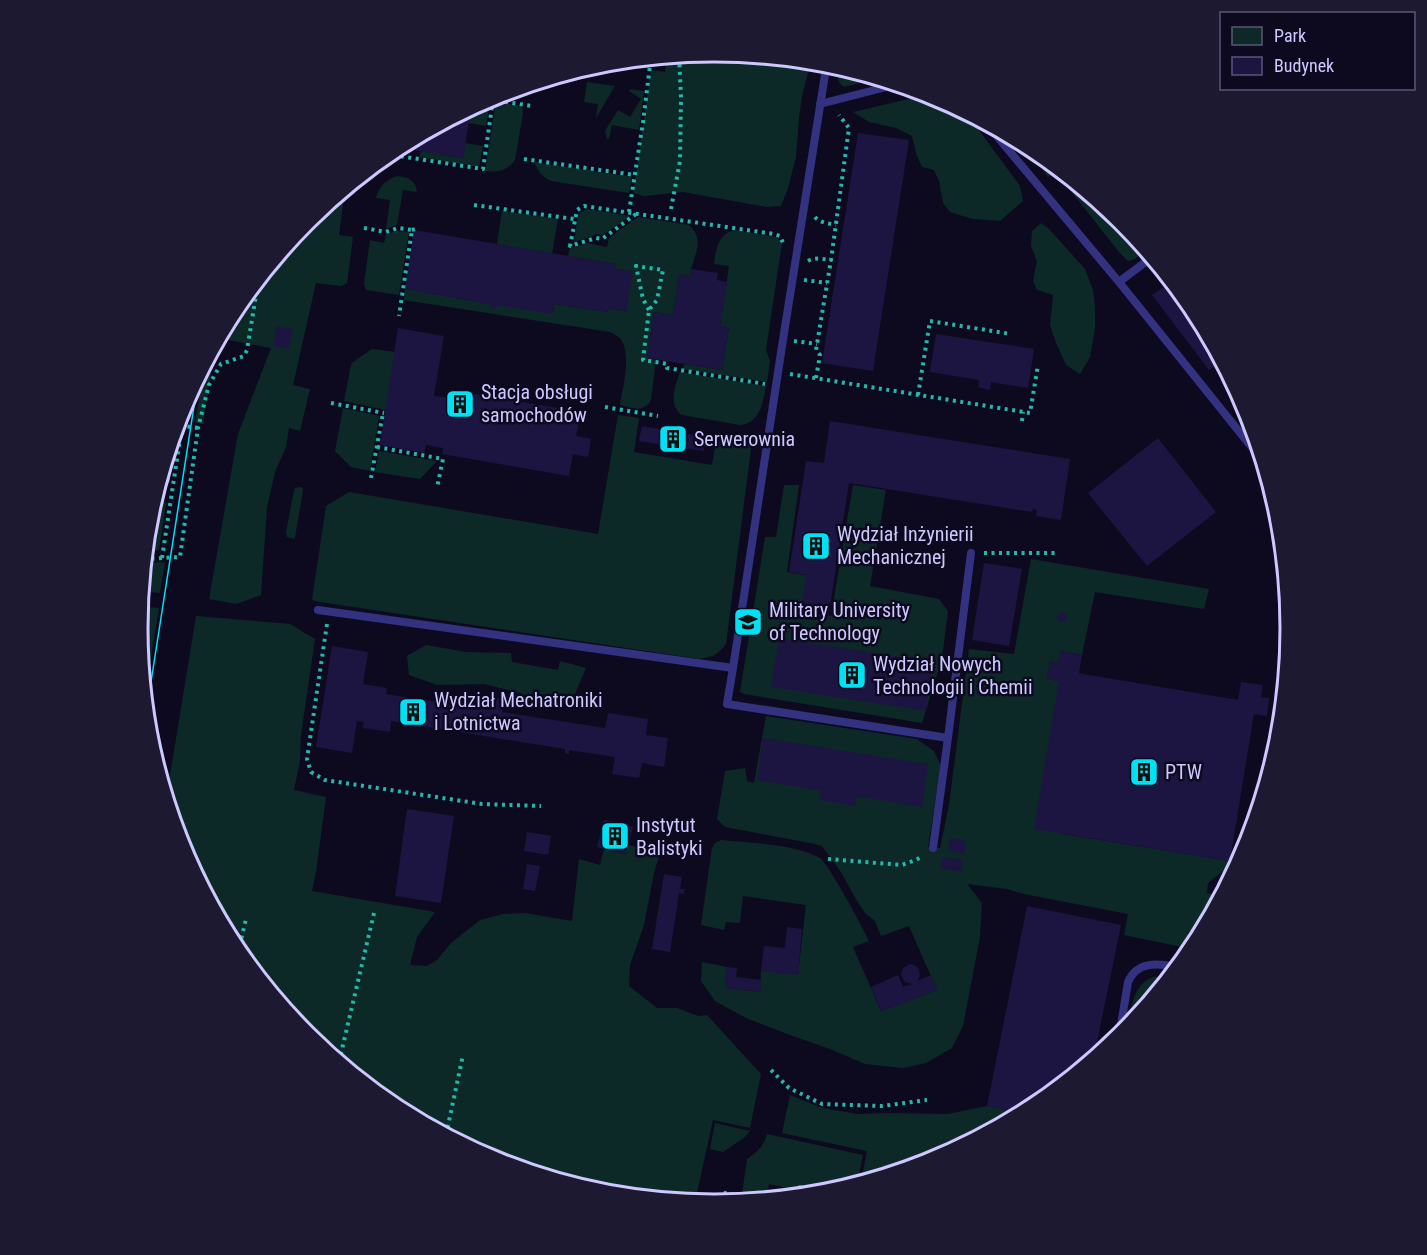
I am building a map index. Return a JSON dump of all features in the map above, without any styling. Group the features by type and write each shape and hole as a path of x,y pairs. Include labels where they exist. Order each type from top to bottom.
{"lane":[{"path":"825,72 727,704 948,738"},
{"path":"820,104 882,88"},
{"path":"1001,140 1247,442"},
{"path":"1119,282 1146,262"},
{"path":"933,848 971,554"},
{"path":"318,610 733,668"},
{"path":"1122,1020 1131,976 1144,965 1159,963 1168,965"}],"path":[{"path":"671,209 680,161 679,63"},
{"path":"629,212 650,65"},
{"path":"505,102 532,106"},
{"path":"400,156 483,169 492,107"},
{"path":"816,378 820,356 816,350 849,128 841,113 832,123"},
{"path":"524,159 635,175"},
{"path":"474,205 575,219"},
{"path":"636,214 602,239 596,238 570,246 577,210 584,206 774,234 780,236 785,250"},
{"path":"814,212 818,220 836,225"},
{"path":"364,228 386,232 398,228 412,230 419,228"},
{"path":"399,316 412,230"},
{"path":"805,264 812,259 831,260"},
{"path":"649,310 643,299 636,266 663,270 657,300 649,310 643,360 667,364 667,368 776,386"},
{"path":"801,290 804,272"},
{"path":"803,280 827,283"},
{"path":"152,559 180,557 198,428 209,385 220,364 244,356 256,294"},
{"path":"918,395 930,321 1011,334"},
{"path":"782,346 793,347 795,331"},
{"path":"794,341 817,345"},
{"path":"790,365 789,374 1030,413 1038,365"},
{"path":"331,402 384,413 371,478"},
{"path":"605,407 658,416"},
{"path":"1022,421 1023,412"},
{"path":"185,426 198,428"},
{"path":"162,558 179,442"},
{"path":"376,447 443,459 437,488"},
{"path":"167,480 173,481"},
{"path":"971,554 1055,553"},
{"path":"329,611 307,759 311,772 325,780 482,804 541,806"},
{"path":"828,859 902,865 916,860 933,848"},
{"path":"341,1054 375,909"},
{"path":"241,939 246,919"},
{"path":"448,1127 463,1055"},
{"path":"771,1070 789,1088 822,1104 882,1107 927,1100"}],"green space":[{"path":"714,62 751,63 809,70 802,96 796,157 781,206 767,207 683,192 644,196 633,193 651,70 665,72 666,64"},
{"path":"837,75 863,82 844,87"},
{"path":"587,82 615,86 596,118 598,104 584,102"},
{"path":"630,89 644,91 639,130 612,125 609,139 607,139 605,131 618,110 630,117 641,99 629,91"},
{"path":"912,98 964,120 978,129 1020,186 1023,201 1000,221 972,219 950,212 943,203 939,181 934,170 922,167 912,136 896,128 869,122 853,112"},
{"path":"502,103 522,106 523,113 515,160 502,170 485,171 495,106"},
{"path":"489,109 486,126 469,123 470,117"},
{"path":"465,143 483,146 479,167 419,157 421,151 463,158"},
{"path":"534,162 632,177 629,193 551,181 545,178"},
{"path":"1038,164 1053,174 1048,177"},
{"path":"397,176 411,180 417,192 403,190 397,225 386,229 390,200 376,198 384,184"},
{"path":"1066,184 1114,227 1140,255 1128,261"},
{"path":"343,199 339,235 353,237 347,283 341,286 316,283 293,385 310,389 300,431 289,428 286,447 275,472 267,507 261,595 236,604 209,599 238,434 271,348 226,339 264,283 288,254"},
{"path":"587,209 630,216 603,235 596,234 574,242 578,216"},
{"path":"502,211 558,219 552,254 497,244"},
{"path":"638,217 689,225 698,243 690,276 679,275 673,315 654,312 647,358 656,360 651,400 645,407 633,408 620,405 625,372 625,348 618,336 610,332 404,300 405,289 491,304 497,309 497,305 553,313 554,304 608,312 609,308 626,311 632,271 616,269 616,264 568,256 570,248 588,243 607,247 609,238"},
{"path":"1041,223 1085,269 1093,290 1095,328 1090,357 1080,374 1066,365 1056,343 1050,325 1053,295 1037,290 1033,281 1037,261 1031,246 1032,231"},
{"path":"734,230 776,237 782,243 766,350 770,361 767,382 683,369 684,364 722,370 729,328 720,326 729,266 714,264 721,239"},
{"path":"398,231 409,232 399,295 366,290 364,284 370,240 384,243 386,234"},
{"path":"372,349 395,352 386,410 344,401 351,365"},
{"path":"212,365 203,424 195,423 200,389"},
{"path":"680,372 766,386 759,411 752,420 740,425 682,415 677,411 674,401"},
{"path":"343,408 379,416 370,471 351,467 335,451"},
{"path":"618,415 639,418 634,452 712,465 717,435 748,440 751,449 726,644 714,655 700,659 312,600 326,506 349,492 598,534"},
{"path":"379,451 437,461 420,479 375,472"},
{"path":"784,485 799,485 787,572 809,576 804,612 831,616 853,485 886,490 870,586 939,599 948,611 942,658 922,723 740,692 765,537 776,537"},
{"path":"300,487 303,491 294,539 287,537 286,532 294,490"},
{"path":"162,502 166,503 159,550 153,551"},
{"path":"1031,559 1209,589 1204,609 1095,592 1082,655 1061,651 1058,663 1050,661 1047,679 1059,681 1057,833 1229,861 1225,870 1208,883 1207,893 1213,894 1181,947 1124,935 1128,914 1007,889 967,884 982,903 980,937 963,1026 952,1048 926,1063 903,1068 865,1064 746,1018 715,1001 701,981 702,962 727,967 725,988 760,992 761,971 798,974 806,905 743,896 740,923 726,922 724,930 701,925 712,848 721,840 786,847 810,853 824,862 869,941 853,947 881,1011 937,990 909,926 881,936 875,921 865,913 841,872 822,846 725,827 717,819 725,771 745,768 747,781 754,783 766,716 917,739 934,751 941,766 928,847 940,848 949,805 969,649 1014,654"},
{"path":"151,563 165,563 160,593 149,592"},
{"path":"149,607 159,608 149,668"},
{"path":"196,616 290,624 315,639 301,735 300,761 294,790 326,797 312,891 435,912 417,937 410,965 427,966 437,960 451,943 480,920 503,914 525,913 572,921 579,859 600,865 604,849 625,854 628,845 660,853 644,925 630,965 629,986 657,1008 677,1008 698,1016 707,1015 761,1074 750,1128 713,1120 697,1193 640,1189 567,1174 497,1150 430,1118 369,1077 340,1053 313,1028 264,972 223,910 206,878 191,844 169,781"},
{"path":"426,645 466,652 511,653 512,662 558,670 560,661 586,668 575,694 556,701 537,701 520,693 484,684 437,685 409,675 407,656"},
{"path":"1159,977 1131,1009 1137,991 1145,981"},
{"path":"790,1095 822,1108 857,1114 948,1114 987,1106 1008,1110 964,1135 930,1150 863,1173 867,1151 782,1133"},
{"path":"715,1123 750,1131 723,1152 710,1149"},
{"path":"767,1134 863,1155 859,1174 790,1189 769,1184 768,1191 742,1192 747,1159 764,1142"}],"building":[{"path":"470,117 463,158 411,150"},
{"path":"858,133 909,140 873,371 822,363"},
{"path":"414,230 616,264 616,269 633,271 626,311 609,308 609,312 554,304 553,314 497,305 497,309 490,308 491,304 405,289"},
{"path":"691,269 718,273 717,280 727,282 720,326 729,327 722,370 647,358 654,312 673,315 679,274 690,276"},
{"path":"1165,286 1204,344 1215,366 1209,370 1152,295"},
{"path":"276,326 292,329 289,349 273,346"},
{"name":"Stacja obsługi samochodów","path":"398,328 444,336 434,396 451,398 452,390 581,412 576,436 591,439 588,457 573,454 569,476 442,454 443,448 426,445 424,453 380,445"},
{"path":"936,334 1034,349 1028,388 991,382 990,390 978,387 979,380 930,372"},
{"name":"Wydział Inżynierii Mechanicznej","path":"830,421 1070,459 1061,520 1036,516 1037,510 1033,509 1032,512 849,483 828,619 800,615 806,575 789,572 806,461 824,463"},
{"name":"Serwerownia","path":"642,426 706,437 704,451 639,441"},
{"path":"1158,438 1216,512 1147,566 1088,493"},
{"name":"Wydział Inżynierii Mechanicznej","path":"984,563 1022,569 1009,646 972,640"},
{"path":"1063,612 1067,615 1066,621 1061,622 1057,619 1058,614"},
{"name":"Wydział Nowych Technologii i Chemii","path":"779,638 933,662 926,711 771,687"},
{"name":"Wydział Mechatroniki i Lotnictwa","path":"332,646 368,652 363,684 387,688 386,694 470,707 471,702 478,703 477,708 490,710 492,698 504,699 502,712 605,728 608,713 648,719 646,735 668,738 664,767 642,763 639,778 612,774 615,757 569,750 569,754 565,753 565,749 391,721 390,732 363,728 364,722 357,721 352,753 316,747"},
{"name":"PTW","path":"1060,651 1082,655 1079,673 1238,700 1241,682 1263,685 1261,697 1269,698 1267,716 1254,714 1229,861 1034,829 1059,681 1047,679 1050,661 1058,663"},
{"name":"Wydział Nowych Technologii i Chemii","path":"763,738 928,764 922,807 857,796 855,806 819,800 821,791 757,780"},
{"path":"407,809 454,816 441,903 395,896"},
{"name":"Instytut Balistyki","path":"604,820 633,827 626,854 597,847"},
{"path":"527,832 551,836 548,855 524,851"},
{"path":"950,838 966,841 964,854 948,851"},
{"path":"942,857 963,860 962,872 940,868"},
{"path":"527,864 540,866 535,891 523,889"},
{"path":"664,874 682,877 680,889 685,889 684,894 679,893 670,952 652,949"},
{"path":"1027,906 1121,925 1097,1044 1058,1077 1008,1110 987,1106"},
{"path":"787,927 802,929 798,975 761,971 764,946 785,948"},
{"path":"910,964 919,970 920,976 917,981 931,975 937,990 881,1011 871,987 898,975 903,987 912,984 905,982 901,975 903,968"},
{"path":"727,967 737,968 736,977 761,980 760,992 725,988"}],"tram line":[{"path":"151,684 194,403"}],"place":[{"name":"Stacja obsługi samochodów","path":"460,404"},
{"name":"Serwerownia","path":"673,439"},
{"name":"Wydział Inżynierii Mechanicznej","path":"816,546"},
{"name":"Military University of Technology","path":"748,622"},
{"name":"Wydział Nowych Technologii i Chemii","path":"852,675"},
{"name":"Wydział Mechatroniki i Lotnictwa","path":"413,712"},
{"name":"PTW","path":"1144,772"},
{"name":"Instytut Balistyki","path":"615,836"}]}
